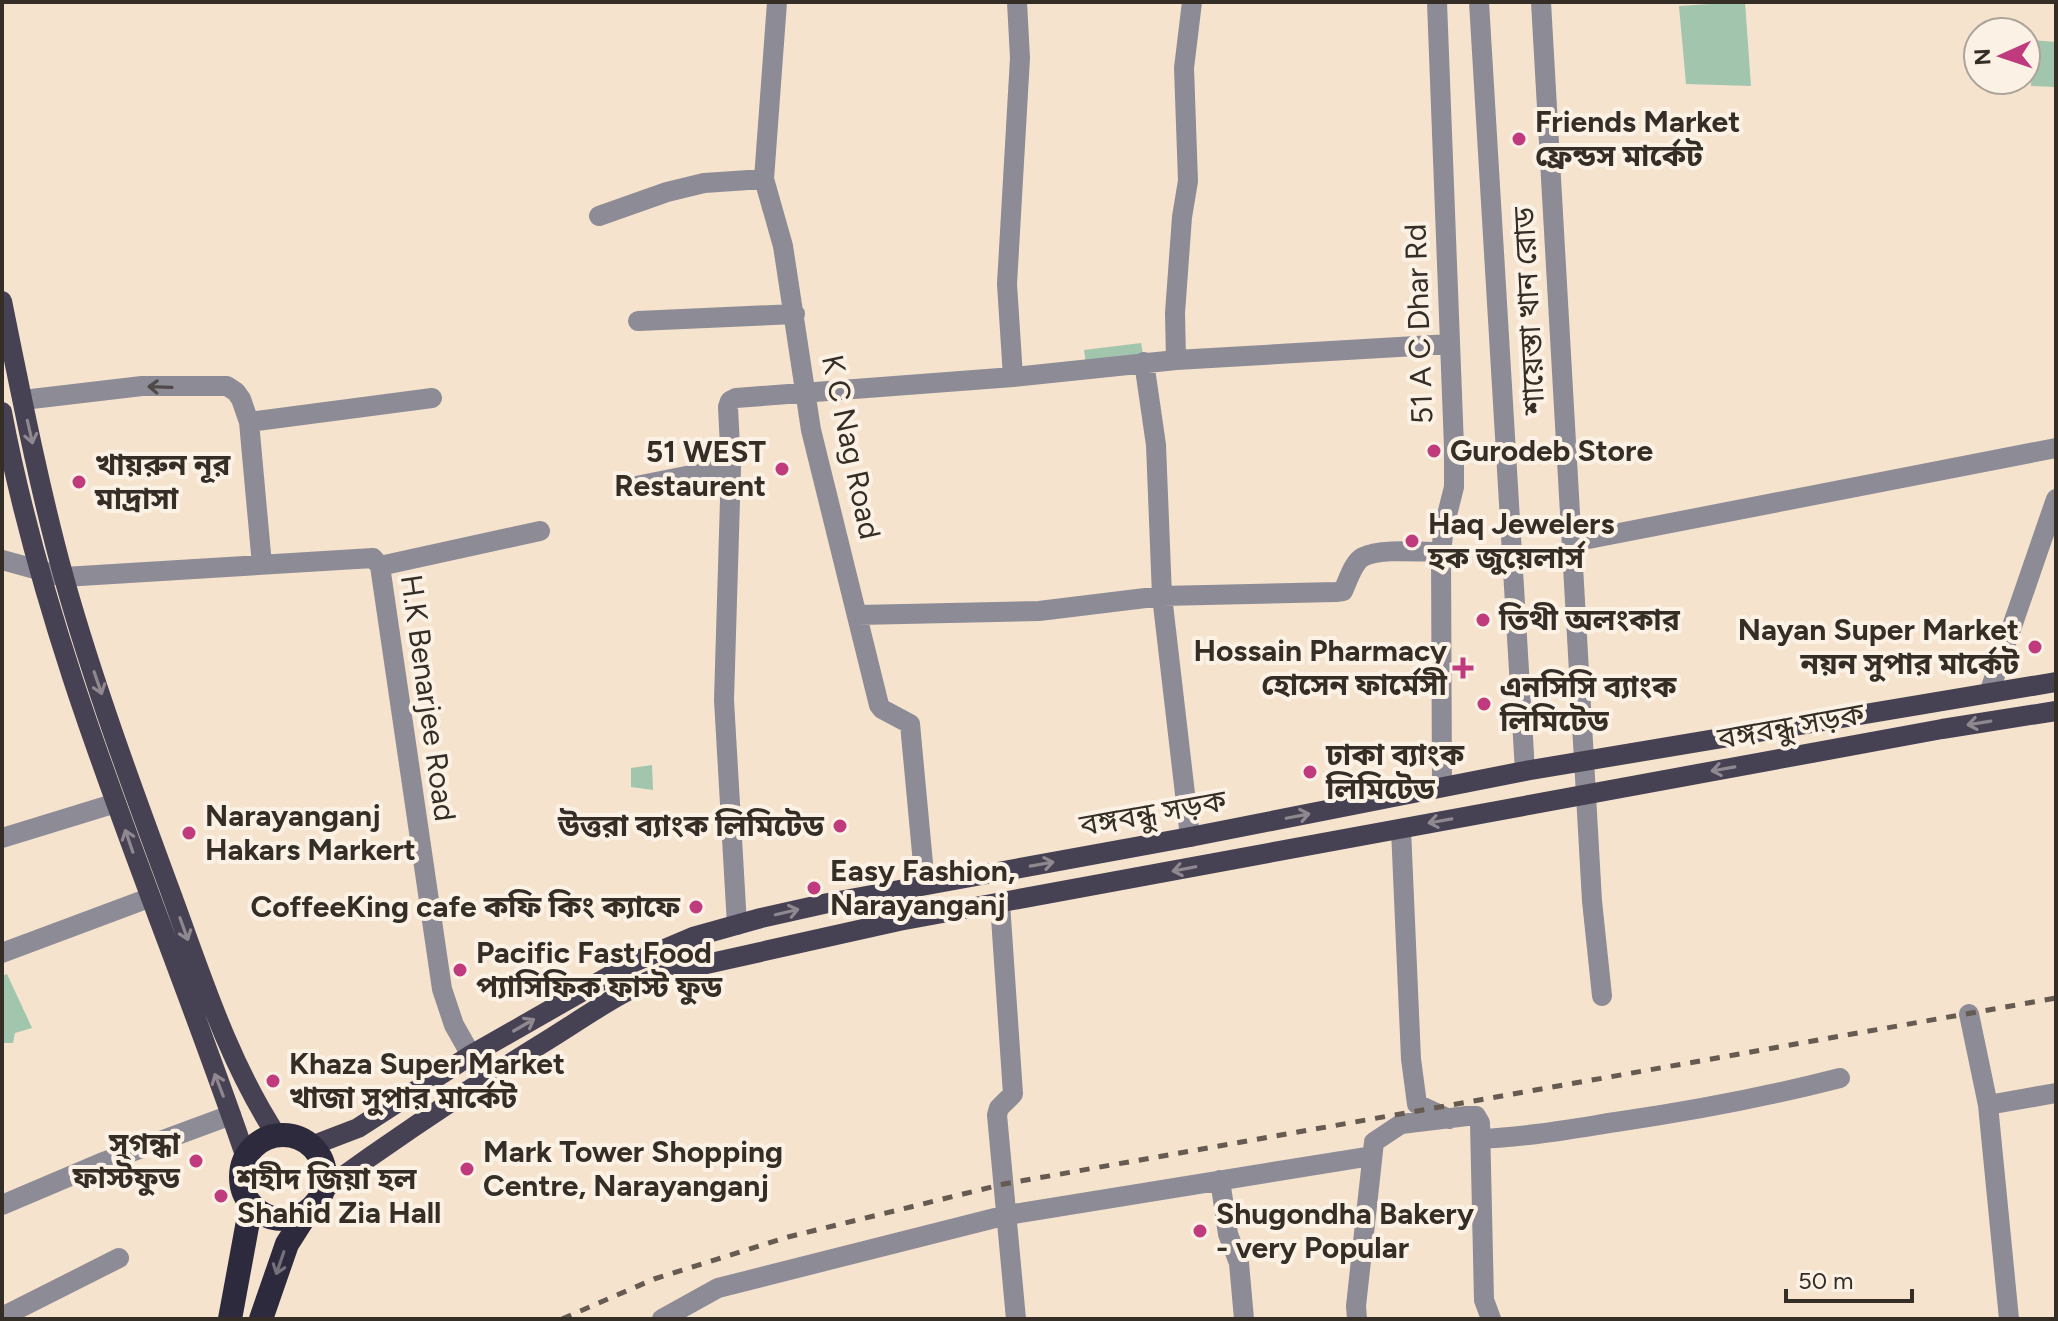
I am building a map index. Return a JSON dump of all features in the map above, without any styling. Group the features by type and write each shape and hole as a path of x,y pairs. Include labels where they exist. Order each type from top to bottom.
{"highway":[{"path":"261,1319 287,1244 315,1201 325,1172 311,1146 295,1137 264,1139 254,1147 246,1158 241,1182 251,1205 272,1218 297,1217 315,1201"},
{"path":"230,1319 251,1205"}],"main road":[{"path":"2,301 64,577 144,820 226,1043 253,1099 277,1136"},
{"path":"2,412 38,569 149,898 246,1158"},
{"name":"বঙ্গবন্ধু সড়ক","path":"311,1146 358,1128 471,1055 634,962 693,937 737,925 828,903 1190,837 1525,771 2056,682"},
{"name":"বঙ্গবন্ধু সড়ক","path":"315,1201 477,1083 641,984 675,971 756,951 1000,903 1942,729 2056,711"}],"street":[{"name":"K C Nag Road","path":"777,2 764,179 783,246 811,430 879,705 910,724 925,885"},
{"path":"1013,377 1007,284 1020,58 1017,2"},
{"path":"1176,360 1175,313 1182,217 1188,181 1184,68 1192,2"},
{"name":"51 A C Dhar Rd","path":"1437,2 1454,487 1441,552 1442,787"},
{"path":"1479,2 1525,771"},
{"name":"শায়েস্তা খান রোড","path":"1541,2 1592,901 1602,996"},
{"path":"599,216 667,192 704,183 764,179"},
{"path":"638,321 795,314"},
{"path":"737,925 724,700 730,401 736,398 1013,377 1144,362 1450,344"},
{"path":"1144,362 1156,445 1162,596 1190,837"},
{"path":"23,400 142,386 227,386 236,392 249,422 262,565"},
{"path":"249,422 432,398"},
{"path":"1573,542 2056,448"},
{"path":"636,486 731,467"},
{"path":"1989,693 2056,499"},
{"path":"380,566 540,531"},
{"path":"858,615 1039,611 1162,596 1343,591 1362,557 1381,553 1441,552"},
{"name":"H.K Benarjee Road","path":"64,577 363,557 373,558 380,566 442,989 454,1025 471,1055"},
{"path":"2,560 64,577"},
{"path":"2,838 116,803"},
{"path":"1401,829 1411,1059 1417,1104 1449,1119"},
{"path":"2,953 149,898"},
{"path":"1000,903 1013,1094 999,1108 997,1115 1016,1319"},
{"path":"1969,1014 1988,1105 2009,1319"},
{"path":"1481,1139 1532,1136 1698,1110 1759,1099 1840,1078"},
{"path":"1988,1105 2056,1093"},
{"path":"2,1205 101,1163 231,1115"},
{"path":"1357,1319 1374,1142 1401,1124 1476,1116 1480,1123 1481,1139 1484,1300 1491,1319"},
{"path":"662,1319 718,1288 1007,1215 1372,1156"},
{"path":"1220,1180 1228,1234 1239,1263 1244,1319"},
{"path":"2,1317 119,1258"}],"green space":[{"path":"1745,2 1751,86 1686,84 1679,6"},
{"path":"2042,41 2056,42 2056,87 2042,86"},
{"path":"1141,343 1144,359 1086,364 1084,350"},
{"path":"652,765 653,790 631,787 631,768"},
{"path":"7,974 32,1028 15,1033 13,1043 2,1043 2,976"}],"railway":[{"path":"562,1319 654,1279 788,1237 1004,1184 2056,998"}],"place":[{"name":"Friends Market ফ্রেন্ডস মার্কেট","path":"1519,139"},
{"name":"Gurodeb Store","path":"1434,451"},
{"name":"51 WEST Restaurent","path":"782,469"},
{"name":"খায়রুন নূর মাদ্রাসা","path":"79,482"},
{"name":"Haq Jewelers হক জুয়েলার্স","path":"1412,541"},
{"name":"তিথী অলংকার","path":"1483,620"},
{"name":"Nayan Super Market নয়ন সুপার মার্কেট","path":"2035,647"},
{"name":"Hossain Pharmacy হোসেন ফার্মেসী","path":"1463,668"},
{"name":"এনসিসি ব্যাংক লিমিটেড","path":"1484,704"},
{"name":"ঢাকা ব্যাংক লিমিটেড","path":"1310,772"},
{"name":"উত্তরা ব্যাংক লিমিটেড","path":"840,826"},
{"name":"Narayanganj Hakars Markert","path":"189,833"},
{"name":"Easy Fashion, Narayanganj","path":"814,888"},
{"name":"CoffeeKing cafe কফি কিং ক্যাফে","path":"696,907"},
{"name":"Pacific Fast Food প্যাসিফিক ফাস্ট ফুড","path":"460,970"},
{"name":"Khaza Super Market খাজা সুপার মার্কেট","path":"273,1081"},
{"name":"সুগন্ধা ফাস্টফুড","path":"196,1161"},
{"name":"Mark Tower Shopping Centre, Narayanganj","path":"467,1169"},
{"name":"শহীদ জিয়া হল Shahid Zia Hall","path":"221,1196"},
{"name":"Shugondha Bakery - very Popular","path":"1200,1231"}]}
